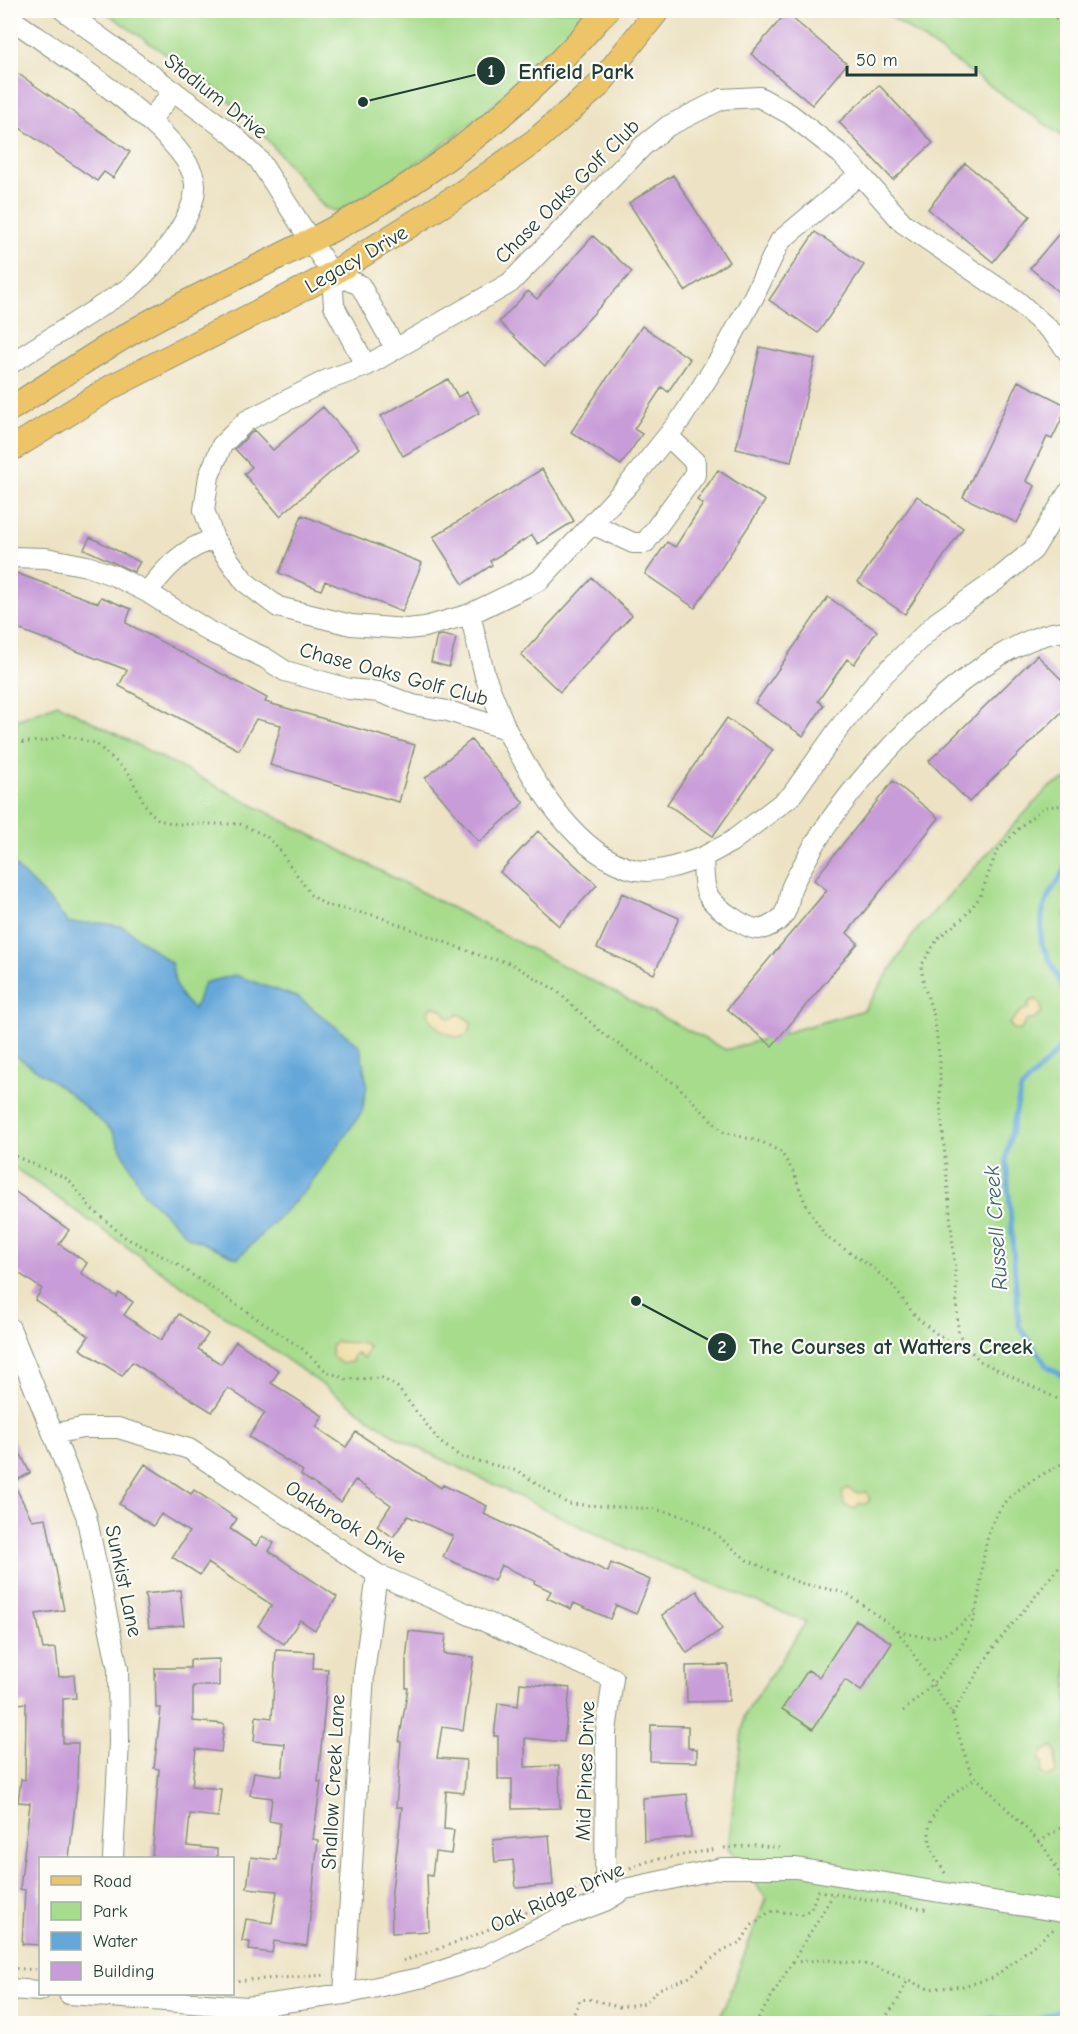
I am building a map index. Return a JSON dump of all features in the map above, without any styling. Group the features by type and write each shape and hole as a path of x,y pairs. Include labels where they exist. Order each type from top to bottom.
{"main road":[{"name":"Legacy Drive","path":"10,409 156,318 352,219 412,183 492,123 567,56 607,10"},
{"name":"Legacy Drive","path":"10,450 113,386 332,274 452,200 535,141 598,86 658,10"}],"street":[{"name":"Stadium Drive","path":"63,10 232,134 259,160 332,274"},
{"path":"10,18 150,120 182,153 191,170 195,185 191,206 177,232 148,272 131,287 10,364"},
{"path":"150,120 174,91"},
{"name":"Chase Oaks Golf Club","path":"860,174 780,241 721,357 668,436 540,580 470,614 425,627 407,629 351,625 299,615 278,607 259,595 245,582 214,539 204,510 209,476 222,445 246,421 327,380 366,366 510,283 643,146 668,126 722,99 759,97 775,103 819,136 860,174 903,223 1016,300 1053,333 1068,351"},
{"path":"366,366 334,306 332,274 360,285 395,348"},
{"path":"592,524 633,543 645,543 694,475 695,462 668,436"},
{"name":"Chase Oaks Golf Club","path":"470,614 485,676 506,729 529,773 570,826 594,848 617,864 638,871 677,866 703,857 732,842 791,796 837,731 873,686 937,622 998,579 1033,550 1068,493"},
{"path":"147,592 166,568 193,545 214,539"},
{"name":"Chase Oaks Golf Club","path":"10,557 46,558 87,566 147,592 210,632 257,654 285,671 349,689 379,692 413,705 448,711 506,729"},
{"path":"703,857 704,880 709,897 725,914 754,929 764,929 780,920 790,904 791,888 832,819 854,791 934,702 978,668 1015,647 1048,632 1068,631"},
{"name":"Sunkist Lane","path":"10,1328 86,1515 118,1669 119,1742 113,1857"},
{"name":"Oakbrook Drive","path":"54,1434 82,1428 118,1428 189,1449 377,1574 613,1678"},
{"name":"Shallow Creek Lane","path":"344,1994 364,1674 377,1574"},
{"name":"Mid Pines Drive","path":"605,1901 606,1732 613,1678"},
{"name":"Oak Ridge Drive","path":"99,1995 247,2007 344,1994 424,1977 485,1956 558,1919 605,1901 625,1890 722,1868 796,1868 1063,1913"},
{"path":"10,1989 39,1992"}],"path":[{"path":"1039,10 1068,24"},
{"path":"10,743 45,741 64,735 95,743 128,772 148,810 159,820 176,824 240,824 266,836 278,848 306,889 325,905 377,916 481,956 510,963 557,991 626,1052 656,1068 678,1086 723,1132 762,1142 781,1152 794,1173 805,1203 826,1237 872,1267 892,1286 916,1317 934,1332 946,1340 964,1344"},
{"path":"1068,805 1044,807 1022,825 996,853 980,897 963,918 938,938 921,966 924,986 934,1016 940,1060 940,1101 956,1269 958,1330 964,1344 980,1361 1068,1404"},
{"path":"10,1154 68,1179 93,1210 126,1238 170,1260 301,1348 326,1371 346,1379 382,1378 397,1387 440,1442 461,1457 518,1471 568,1504 654,1509 686,1518 711,1530 747,1560 800,1583 846,1593 896,1629 917,1637 939,1637 960,1628 975,1611"},
{"path":"1068,1233 1062,1254 1068,1280"},
{"path":"903,1711 935,1684 964,1642 975,1611 987,1541 1001,1507 1031,1480 1068,1461"},
{"path":"952,1714 993,1648 1068,1556"},
{"path":"793,1962 827,1960 870,1965 929,1989 963,1986 993,1978 1063,1913 1060,1874 1039,1842 970,1771 952,1714 935,1684 896,1629"},
{"path":"945,1873 930,1849 929,1831 933,1816 943,1801 976,1778"},
{"path":"1039,1842 1067,1822"},
{"path":"564,1896 649,1861 708,1850 755,1845 775,1847"},
{"path":"569,2024 580,2000 589,1999 619,2007 645,2002 659,1989 688,1978 723,1950 741,1942 751,1926 768,1913 774,1911 802,1914 811,1909 818,1892 936,1910"},
{"path":"755,2024 832,1895"},
{"path":"398,1963 469,1938 542,1905"},
{"path":"10,1968 39,1970"},
{"path":"234,1982 295,1979 345,1972"},
{"path":"880,2024 897,2002 907,1981"}],"green space":[{"path":"104,11 591,11 516,85 462,130 405,171 351,205 335,211 324,207 250,119 210,85"},
{"path":"883,11 1067,11 1067,145 1066,139"},
{"path":"58,704 726,1050 864,1010 915,932 1049,787 1067,779 1067,2023 718,2023 766,1898 728,1848 744,1716 806,1622 619,1545 398,1438 11,1165 11,722"}],"sand":[{"path":"1036,999 1040,1003 1042,1012 1035,1019 1026,1021 1021,1030 1015,1030 1009,1024 1021,1011 1029,1008 1028,1003"},
{"path":"433,1006 441,1009 450,1019 459,1014 471,1022 465,1036 450,1035 435,1025 428,1010"},
{"path":"336,1342 363,1343 369,1346 364,1358 356,1353 353,1361 342,1364 332,1356 331,1347"},
{"path":"847,1488 856,1493 867,1492 870,1500 866,1504 858,1504 855,1509 844,1505 842,1493"},
{"path":"1053,1747 1056,1752 1056,1774 1047,1777 1041,1772 1044,1764 1039,1759 1043,1751"}],"water":[{"path":"10,861 54,905 68,923 102,923 124,927 172,964 178,989 194,1009 204,983 235,975 299,998 360,1046 367,1085 362,1112 306,1190 238,1258 189,1237 144,1194 112,1131 64,1089 16,1056 11,1056"}],"building":[{"path":"786,13 847,64 812,105 751,54"},
{"path":"10,68 130,152 113,178 104,172 97,181 10,121"},
{"path":"879,85 933,143 893,180 839,122"},
{"path":"965,163 1030,216 993,262 928,209"},
{"path":"673,175 729,262 685,291 629,203"},
{"path":"1068,223 1068,300 1030,268"},
{"path":"815,232 864,265 818,333 769,300"},
{"path":"593,236 632,272 545,366 499,322 528,291 537,299"},
{"path":"642,326 690,359 668,392 662,387 634,429 642,434 621,465 571,432"},
{"path":"760,347 815,359 791,462 736,449"},
{"path":"448,379 458,397 467,392 479,413 403,456 381,416"},
{"path":"1018,381 1068,406 1052,439 1047,437 1026,481 1035,486 1017,523 963,497"},
{"path":"323,407 359,448 280,516 244,474 252,467 235,449 254,430 273,450"},
{"path":"542,469 574,521 538,544 532,535 490,561 492,565 463,584 433,537"},
{"path":"718,470 765,501 695,608 645,574 667,542 675,547 703,504 697,500"},
{"path":"917,496 963,528 905,614 858,582"},
{"path":"302,515 422,563 402,612 325,581 321,590 279,573"},
{"path":"90,537 140,562 134,572 84,549"},
{"path":"16,573 98,603 101,597 131,609 126,623 267,698 265,702 415,745 399,802 270,765 281,725 256,719 239,750 119,686 127,670 10,626 10,589"},
{"path":"592,578 632,615 560,692 521,655"},
{"path":"828,597 877,631 854,664 847,659 818,701 824,705 803,736 755,703"},
{"path":"437,636 456,638 449,667 431,662"},
{"path":"1037,655 1068,686 1068,706 969,802 929,761"},
{"path":"727,718 773,750 713,836 667,804"},
{"path":"471,740 524,803 479,842 425,778"},
{"path":"893,781 939,818 847,933 858,943 772,1046 727,1009 827,890 814,880"},
{"path":"538,831 597,885 559,926 500,872"},
{"path":"622,893 679,918 654,974 597,948"},
{"path":"10,1188 69,1230 59,1244 87,1263 81,1273 117,1297 119,1293 133,1302 124,1315 161,1340 179,1314 208,1334 198,1349 221,1364 236,1341 279,1371 271,1383 323,1416 316,1427 346,1447 356,1432 441,1488 443,1485 487,1506 484,1514 608,1572 611,1563 650,1580 636,1614 616,1605 610,1619 574,1603 571,1609 547,1598 551,1591 501,1565 494,1581 443,1557 453,1536 408,1516 393,1537 377,1526 391,1505 355,1480 341,1502 301,1475 303,1471 249,1437 265,1413 228,1388 212,1412 132,1362 122,1376 80,1349 89,1336 35,1300 42,1289 10,1267"},
{"path":"10,1433 30,1473 13,1482 32,1520 46,1518 64,1610 36,1614 43,1649 56,1648 59,1677 74,1675 76,1698 63,1699 63,1743 78,1743 77,1786 69,1857 39,1857 39,1945 22,1944 25,1890 20,1889 30,1803 18,1802 21,1779 25,1780 26,1703 18,1704 10,1637"},
{"path":"145,1464 191,1494 194,1490 237,1519 230,1529 256,1546 262,1536 274,1543 269,1551 337,1597 315,1630 300,1620 284,1644 258,1626 272,1605 208,1563 200,1575 172,1557 189,1532 161,1514 153,1526 119,1504"},
{"path":"180,1590 184,1625 149,1628 145,1594"},
{"path":"697,1591 722,1629 687,1653 662,1615"},
{"path":"856,1620 892,1643 861,1691 845,1680 813,1729 782,1709 808,1670 819,1677"},
{"path":"409,1631 446,1635 444,1654 474,1657 463,1730 442,1727 437,1758 466,1760 464,1793 446,1791 444,1829 454,1830 451,1854 435,1852 432,1876 427,1875 429,1931 392,1933 391,1898 402,1807 396,1807 401,1742 399,1742 408,1688 406,1688 406,1661"},
{"path":"276,1650 314,1652 313,1668 328,1669 318,1782 321,1782 313,1839 318,1840 307,1946 274,1941 272,1953 249,1950 250,1942 242,1941 246,1919 272,1923 277,1891 247,1888 251,1857 276,1860 280,1823 269,1821 272,1798 250,1795 254,1772 282,1776 285,1744 254,1741 256,1716 272,1718"},
{"path":"219,1659 219,1686 193,1686 193,1721 224,1724 221,1752 196,1749 192,1786 221,1789 218,1817 190,1814 187,1846 217,1849 217,1857 152,1857 159,1769 154,1768 161,1708 156,1708 155,1668 190,1668 190,1660"},
{"path":"728,1665 729,1701 687,1702 686,1666"},
{"path":"520,1683 570,1688 564,1742 525,1738 525,1767 559,1766 560,1808 512,1809 512,1779 498,1779 498,1736 494,1736 498,1703 518,1706"},
{"path":"651,1725 688,1726 688,1748 697,1749 697,1762 650,1761"},
{"path":"687,1794 691,1837 644,1841 643,1798"},
{"path":"549,1835 553,1885 516,1888 513,1860 495,1862 493,1840"}],"waterway":[{"name":"Russell Creek","path":"1068,865 1048,897 1042,914 1041,942 1068,999"},
{"name":"Russell Creek","path":"1068,1037 1021,1089 1006,1157 1019,1326 1047,1366 1068,1379"},
{"name":"Russell Creek","path":"967,2024 993,2018 1034,2022 1060,2009 1068,1989"}],"place":[{"name":"Enfield Park","path":"363,102"},
{"name":"The Courses at Watters Creek","path":"636,1301"}]}
